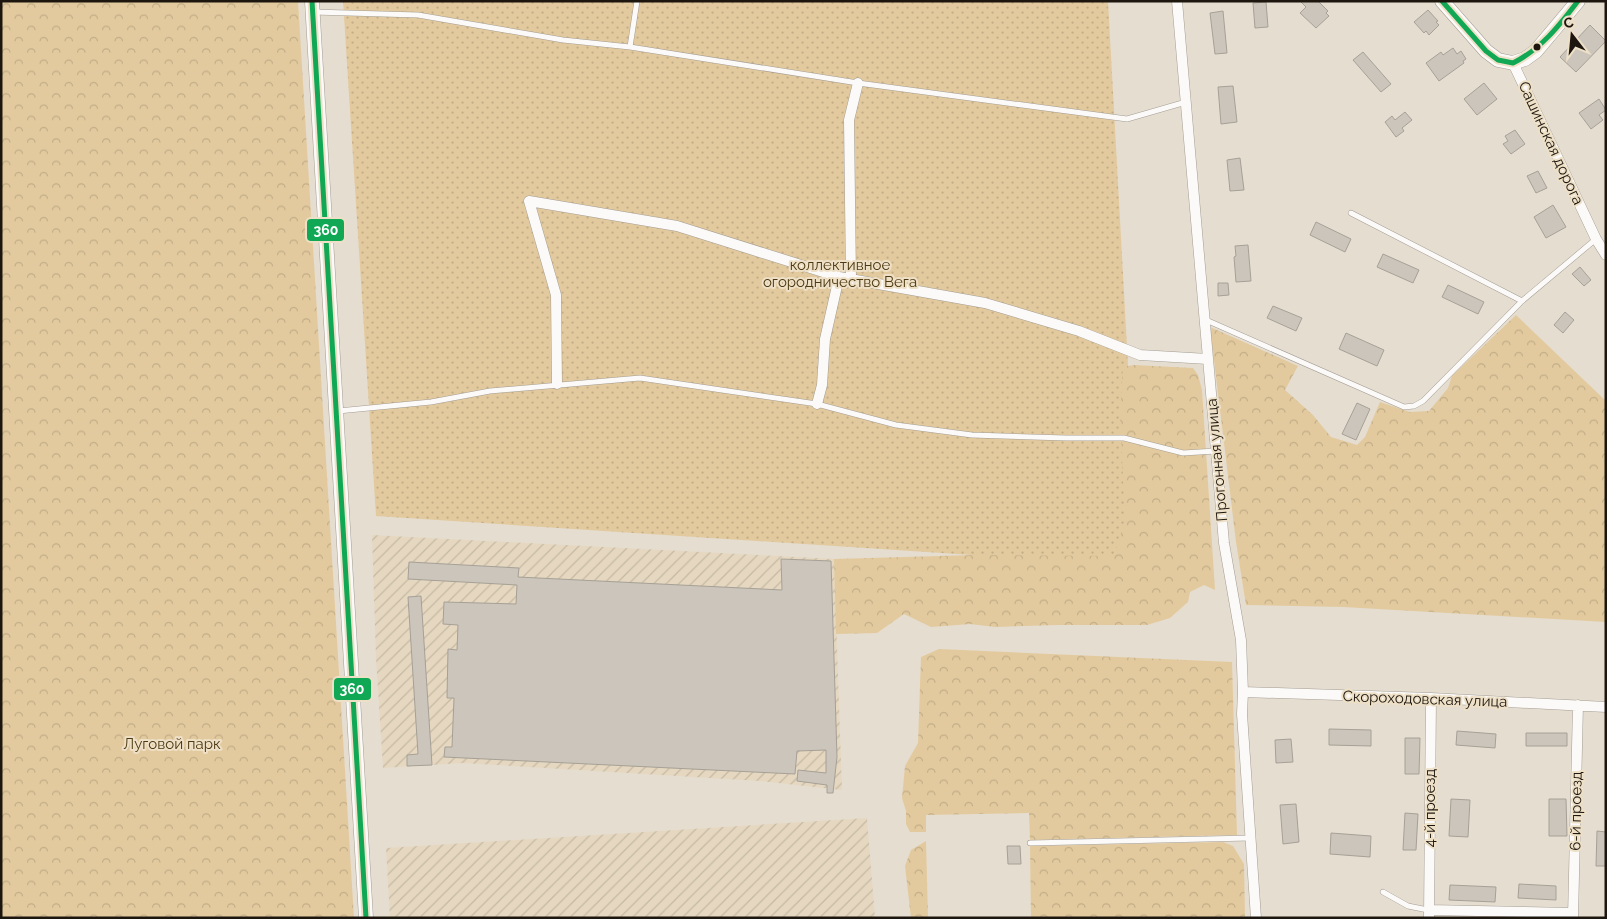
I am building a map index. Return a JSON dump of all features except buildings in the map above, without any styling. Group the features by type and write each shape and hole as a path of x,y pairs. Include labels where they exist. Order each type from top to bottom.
{"street":[{"name":"Прогонная улица","path":"1177,1 1224,543 1241,640 1244,692 1242,714 1256,918"},
{"name":"Сашинская дорога","path":"1442,1 1486,51 1498,60 1513,63 1596,239 1606,255"},
{"path":"1513,63 1525,59 1536,51 1578,1"},
{"path":"313,7 335,411 366,918"},
{"path":"851,279 849,120 858,83"},
{"path":"557,384 556,295 529,201 677,226 839,277 985,303 1079,331 1140,355 1208,359"},
{"path":"818,404 822,386 825,338 839,277"},
{"name":"Скороходовская улица","path":"1244,692 1606,706"},
{"name":"4-й проезд","path":"1429,914 1431,698"},
{"name":"6-й проезд","path":"1573,915 1578,705"},
{"path":"1429,914 1573,915"}],"lane":[{"path":"630,47 637,1"},
{"path":"313,7 418,15 563,40 630,47 858,83 1127,119 1186,102"},
{"path":"1351,213 1522,301"},
{"path":"1206,320 1404,407 1414,406 1423,401 1522,301 1596,239"},
{"path":"335,411 431,402 490,391 640,378 818,404 896,425 962,434 1124,438 1183,453 1216,451"},
{"path":"1030,843 1250,838"},
{"path":"1383,892 1408,906 1429,914"}],"shaded area":[{"path":"372,535 834,559 842,790 760,781 463,763 383,768 376,658"},
{"path":"867,818 875,918 390,918 386,848"}],"green space":[{"name":"Луговой парк","path":"1,1 298,1 354,918 1,918"},
{"name":"коллективное огородничество Вега","path":"343,1 1108,1 1139,566 376,516"},
{"path":"1516,315 1606,401 1606,622 1343,607 1246,605 1236,542 1210,327 1298,366 1285,390 1313,415 1331,437 1357,445 1365,437 1380,402 1410,412 1429,411 1448,388 1452,376"},
{"path":"1134,365 1193,368 1198,375 1202,390 1215,590 1204,585 1190,592 1188,602 1170,618 1147,625 995,627 970,624 931,627 904,614 877,633 836,634 834,559 974,555 1114,556 1125,520 1120,416 1123,367"},
{"path":"939,649 1232,662 1237,835 1030,840 1029,813 926,815 926,832 910,832 906,824 906,811 902,798 905,766 918,743 921,657"},
{"path":"926,841 928,918 911,918 905,866 911,850"},
{"path":"1223,842 1233,846 1244,864 1245,918 1031,918 1030,846"}],"transit line":[{"name":"360","path":"312,1 366,918"},
{"name":"360","path":"1442,1 1486,51 1498,60 1513,63"},
{"name":"360","path":"1513,63 1541,44 1578,1"}]}
